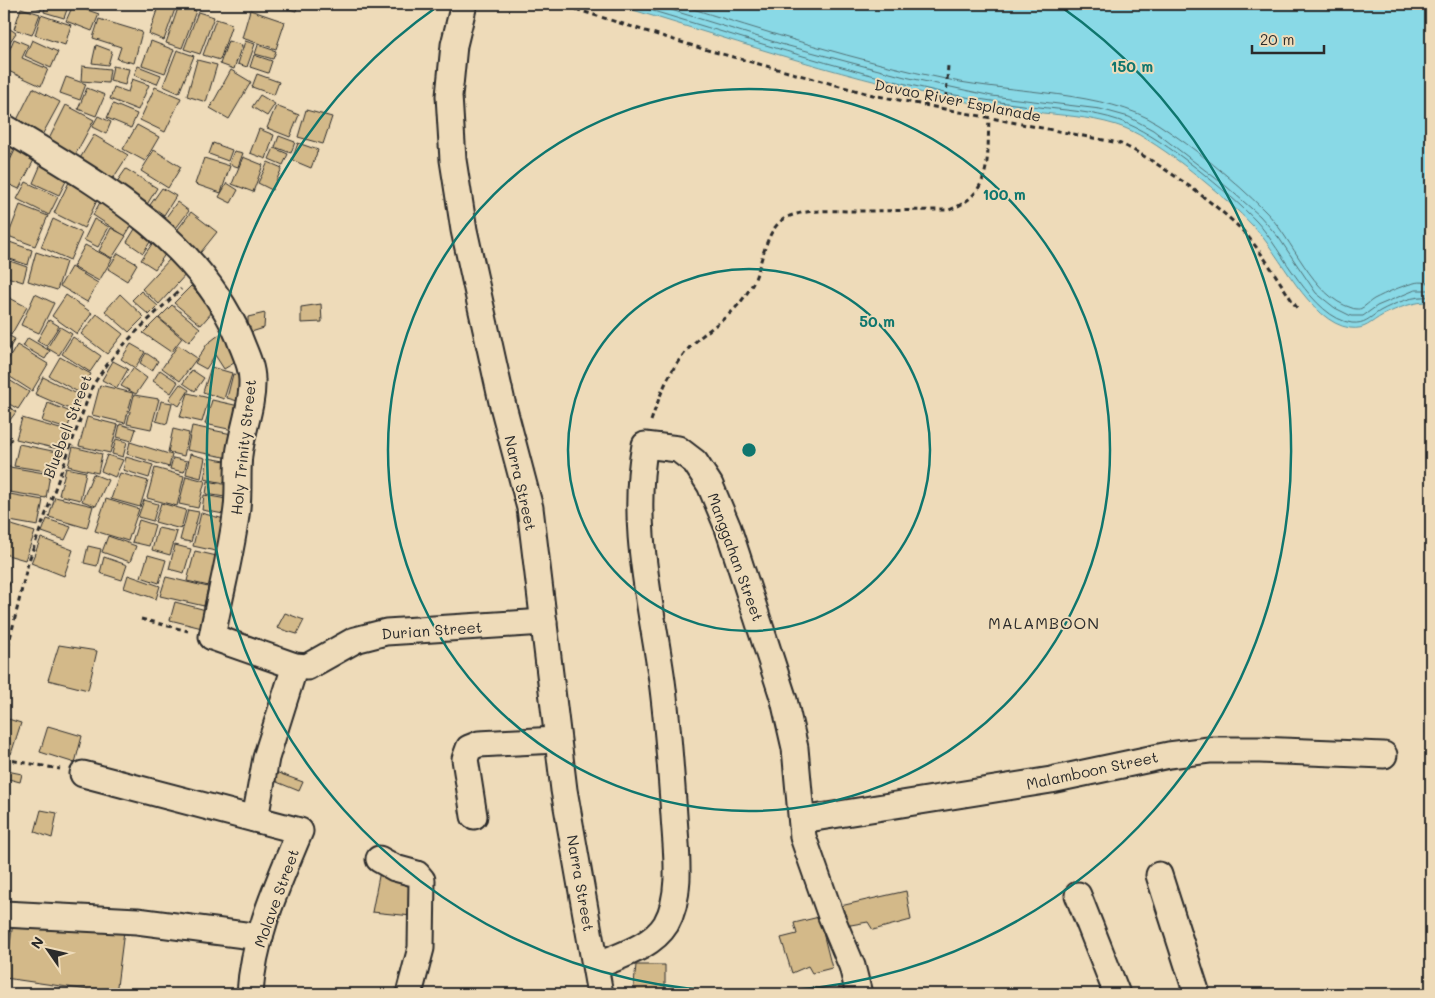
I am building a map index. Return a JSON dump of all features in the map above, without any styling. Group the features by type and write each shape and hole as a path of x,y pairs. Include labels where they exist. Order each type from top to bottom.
{"street":[{"name":"Narra Street","path":"464,4 454,45 449,96 454,160 464,230 502,402 530,508 564,790 600,994"},
{"name":"Holy Trinity Street","path":"4,127 131,207 152,224 198,272 218,297 231,319 249,364 252,393 239,458 237,510 212,637"},
{"name":"Manggahan Street","path":"645,445 668,447 686,454 710,485 728,528 784,700 795,748 803,837 831,916 852,966 859,994"},
{"path":"596,966 648,942 658,935 666,924 674,898 677,860 671,762 662,681 647,596 641,539 640,481 645,445"},
{"name":"Durian Street","path":"295,666 307,667 355,640 386,632 544,622"},
{"path":"83,774 255,819 266,758 295,666 212,637"},
{"path":"474,816 466,759 469,748 479,744 557,740"},
{"name":"Malamboon Street","path":"802,820 1051,780 1169,754 1210,750 1260,750 1384,755"},
{"name":"Molave Street","path":"250,994 260,937 278,884 300,831 255,819"},
{"path":"379,859 395,868 417,874 422,880 421,948 409,994"},
{"path":"1159,875 1197,994"},
{"path":"1078,895 1117,994"},
{"path":"4,914 137,921 260,937"}],"path":[{"name":"Davao River Esplanade","path":"559,4 804,78 924,106 1102,139 1133,150 1210,203 1241,230 1297,308"},
{"path":"946,98 948,65"},
{"path":"645,445 662,387 674,366 693,344 728,317 740,304 751,288 772,232 780,221 790,216 819,211 949,210 965,204 979,190 985,174 989,118"},
{"name":"Bluebell Street","path":"4,664 28,563 92,386 104,366 121,346 198,272"},
{"path":"140,619 212,637"},
{"path":"4,759 83,774"}],"water":[{"path":"613,4 1431,4 1431,302 1413,304 1401,308 1383,315 1360,328 1350,328 1335,323 1308,300 1263,238 1227,201 1156,145 1125,128 1074,116 983,105 904,89 820,67"}],"building":[{"path":"24,4 43,4 42,9"},
{"path":"46,4 69,4 64,18 44,12"},
{"path":"78,4 96,4 94,9"},
{"path":"159,4 175,9 164,40 149,34"},
{"path":"273,4 298,4 296,11"},
{"path":"73,5 99,14 92,31 66,21"},
{"path":"179,5 196,11 182,48 166,43"},
{"path":"21,8 40,14 32,35 14,29"},
{"path":"250,10 285,22 276,49 242,38"},
{"path":"198,12 214,17 200,54 184,49"},
{"path":"41,15 71,25 65,45 35,35"},
{"path":"99,19 142,32 134,63 117,59 121,47 93,38"},
{"path":"216,19 232,24 220,60 203,55"},
{"path":"4,25 16,33 7,46 4,44"},
{"path":"14,39 28,45 22,58 48,69 41,86 4,69 4,62"},
{"path":"32,40 58,52 51,68 25,56"},
{"path":"151,41 174,50 165,73 142,65"},
{"path":"228,41 242,45 234,69 220,64"},
{"path":"245,41 255,44 247,67 238,64"},
{"path":"96,45 112,51 108,65 92,63"},
{"path":"258,45 276,51 273,59 255,54"},
{"path":"177,50 194,56 179,93 163,86"},
{"path":"254,55 272,61 268,73 250,67"},
{"path":"197,60 217,65 206,102 187,96"},
{"path":"82,66 110,69 108,83 81,81"},
{"path":"113,66 129,69 125,85 110,81"},
{"path":"138,66 161,75 157,84 134,75"},
{"path":"231,70 251,82 229,119 210,108"},
{"path":"257,74 279,82 274,95 252,87"},
{"path":"66,77 86,84 80,100 60,93"},
{"path":"132,79 149,85 138,110 110,99 114,87 128,92"},
{"path":"155,87 181,98 165,132 140,120"},
{"path":"33,88 60,102 41,137 15,124"},
{"path":"87,88 105,95 96,116 78,109"},
{"path":"260,95 275,104 267,116 252,107"},
{"path":"113,104 137,114 131,128 107,118"},
{"path":"66,105 94,120 74,157 47,143"},
{"path":"276,106 299,115 290,137 267,128"},
{"path":"306,110 332,117 323,144 298,137"},
{"path":"98,116 111,122 106,134 92,127"},
{"path":"137,125 159,137 145,161 123,149"},
{"path":"259,129 274,135 266,159 250,153"},
{"path":"94,135 128,155 112,180 79,160"},
{"path":"279,136 295,142 291,153 275,147"},
{"path":"4,142 15,147 4,170"},
{"path":"213,143 232,150 228,161 209,154"},
{"path":"298,143 318,150 311,168 292,160"},
{"path":"16,148 35,158 19,189 4,182 4,173"},
{"path":"274,148 288,154 283,165 269,159"},
{"path":"154,150 181,167 168,188 141,171"},
{"path":"234,151 243,153 238,167 229,164"},
{"path":"243,157 263,165 253,192 232,184"},
{"path":"204,158 230,166 221,193 195,184"},
{"path":"42,162 69,175 59,195 33,183"},
{"path":"268,162 282,168 272,190 258,183"},
{"path":"126,169 157,188 146,206 114,186"},
{"path":"71,178 100,194 84,228 54,213"},
{"path":"26,182 58,197 49,215 17,199"},
{"path":"227,183 238,190 231,203 219,197"},
{"path":"162,188 176,196 164,215 150,205"},
{"path":"4,191 9,192 4,232"},
{"path":"103,197 135,220 125,236 93,215"},
{"path":"177,202 189,211 170,236 159,227"},
{"path":"20,205 48,216 35,246 8,236"},
{"path":"191,212 217,232 197,257 172,237"},
{"path":"53,219 82,233 70,260 41,247"},
{"path":"94,219 109,227 98,247 84,240"},
{"path":"138,224 155,234 143,253 127,242"},
{"path":"111,228 126,236 112,258 99,251"},
{"path":"4,240 32,250 28,265 4,257"},
{"path":"154,241 168,250 155,269 141,260"},
{"path":"85,245 112,259 99,281 73,267"},
{"path":"36,252 66,262 57,290 28,281"},
{"path":"118,253 137,264 127,281 108,269"},
{"path":"4,259 27,267 23,282 4,276"},
{"path":"170,259 187,273 159,304 142,289"},
{"path":"71,267 98,283 87,302 60,286"},
{"path":"191,286 213,311 201,325 174,303"},
{"path":"141,291 158,306 149,315 132,300"},
{"path":"35,294 54,303 39,333 21,325"},
{"path":"120,294 144,317 129,332 105,311"},
{"path":"4,295 27,307 11,335 4,330"},
{"path":"66,295 92,313 77,334 52,316"},
{"path":"321,304 322,322 301,323 301,307"},
{"path":"172,305 200,328 189,342 159,318"},
{"path":"265,313 264,328 248,333 248,317"},
{"path":"97,314 123,334 107,354 81,334"},
{"path":"158,318 182,338 171,352 143,333"},
{"path":"49,320 59,326 46,346 37,341"},
{"path":"60,327 72,334 59,355 47,348"},
{"path":"224,331 239,360 224,369 215,355 206,369 195,363 207,344"},
{"path":"4,333 15,339 4,357"},
{"path":"73,337 101,356 90,372 62,354"},
{"path":"28,338 50,351 45,359 23,346"},
{"path":"131,344 145,352 135,368 121,359"},
{"path":"17,345 48,364 32,391 4,373 4,367"},
{"path":"178,345 197,358 180,381 162,368"},
{"path":"146,353 158,361 152,371 140,363"},
{"path":"60,357 91,374 80,393 49,376"},
{"path":"113,361 128,369 117,388 102,380"},
{"path":"211,367 232,373 224,399 203,392"},
{"path":"133,368 147,378 136,394 121,386"},
{"path":"160,370 178,382 171,393 153,381"},
{"path":"192,370 204,378 195,391 183,383"},
{"path":"233,374 247,377 241,402 227,398"},
{"path":"4,377 29,392 18,409 4,401"},
{"path":"43,377 81,396 74,411 35,394"},
{"path":"180,384 189,390 179,406 169,399"},
{"path":"100,385 133,393 125,423 92,415"},
{"path":"188,393 209,398 202,422 180,417"},
{"path":"134,395 159,399 151,429 127,424"},
{"path":"212,400 239,406 233,430 205,424"},
{"path":"161,401 172,403 167,424 156,421"},
{"path":"4,403 16,412 4,428"},
{"path":"48,403 73,413 67,429 42,421"},
{"path":"87,417 118,425 110,453 79,446"},
{"path":"22,418 67,431 62,450 16,439"},
{"path":"120,424 136,429 132,441 117,437"},
{"path":"192,426 232,434 230,458 187,450"},
{"path":"173,429 189,433 184,456 168,452"},
{"path":"4,434 12,439 4,451"},
{"path":"116,439 127,442 123,457 112,454"},
{"path":"130,442 172,455 169,467 127,454"},
{"path":"19,444 57,452 53,472 14,466"},
{"path":"73,447 102,454 98,473 68,466"},
{"path":"190,454 205,458 201,478 186,474"},
{"path":"107,455 123,460 115,477 101,471"},
{"path":"126,457 153,465 149,478 123,470"},
{"path":"173,458 187,461 184,472 170,469"},
{"path":"208,458 231,462 230,484 204,479"},
{"path":"4,466 50,474 46,498 4,491"},
{"path":"66,468 86,472 80,500 59,495"},
{"path":"155,468 184,476 177,506 147,498"},
{"path":"120,473 148,481 140,507 111,499"},
{"path":"93,474 108,480 96,506 82,501"},
{"path":"186,476 205,481 198,508 179,504"},
{"path":"208,481 228,485 225,497 206,494"},
{"path":"4,493 43,500 38,526 4,520"},
{"path":"204,495 232,500 229,515 202,510"},
{"path":"55,497 93,506 87,528 49,517"},
{"path":"106,499 139,509 128,541 95,531"},
{"path":"144,500 158,504 153,521 138,517"},
{"path":"161,503 186,510 181,529 155,522"},
{"path":"188,510 199,512 191,542 180,540"},
{"path":"201,513 228,520 220,552 193,546"},
{"path":"47,519 71,527 65,540 42,532"},
{"path":"139,520 155,525 149,546 132,542"},
{"path":"5,523 35,532 25,560 4,554"},
{"path":"158,528 177,532 170,555 152,550"},
{"path":"108,536 136,546 130,562 102,552"},
{"path":"41,538 73,550 64,576 31,563"},
{"path":"175,545 191,549 184,573 169,569"},
{"path":"88,546 101,549 97,566 84,563"},
{"path":"195,551 221,557 213,587 187,581"},
{"path":"148,555 166,560 159,583 141,577"},
{"path":"104,557 127,565 122,580 100,573"},
{"path":"128,575 160,586 156,599 124,588"},
{"path":"166,577 208,587 204,606 160,596"},
{"path":"4,580 10,583 4,600"},
{"path":"175,602 206,610 202,628 170,620"},
{"path":"285,613 304,620 297,634 277,628"},
{"path":"59,645 97,651 88,690 48,680"},
{"path":"5,718 21,723 11,754 4,751"},
{"path":"48,726 82,736 75,763 40,752"},
{"path":"270,770 303,782 299,791 267,778"},
{"path":"7,771 22,774 20,782 5,778"},
{"path":"41,810 57,813 52,838 35,832"},
{"path":"380,871 415,881 412,916 372,912"},
{"path":"906,891 911,920 873,930 868,922 839,927 836,907"},
{"path":"14,916 124,931 116,994 5,978"},
{"path":"819,917 832,968 812,973 808,966 792,973 781,938 797,934 794,923"},
{"path":"636,965 665,965 665,994 633,994"}],"district":[{"name":"MALAMBOON","path":"1044,622"}]}
